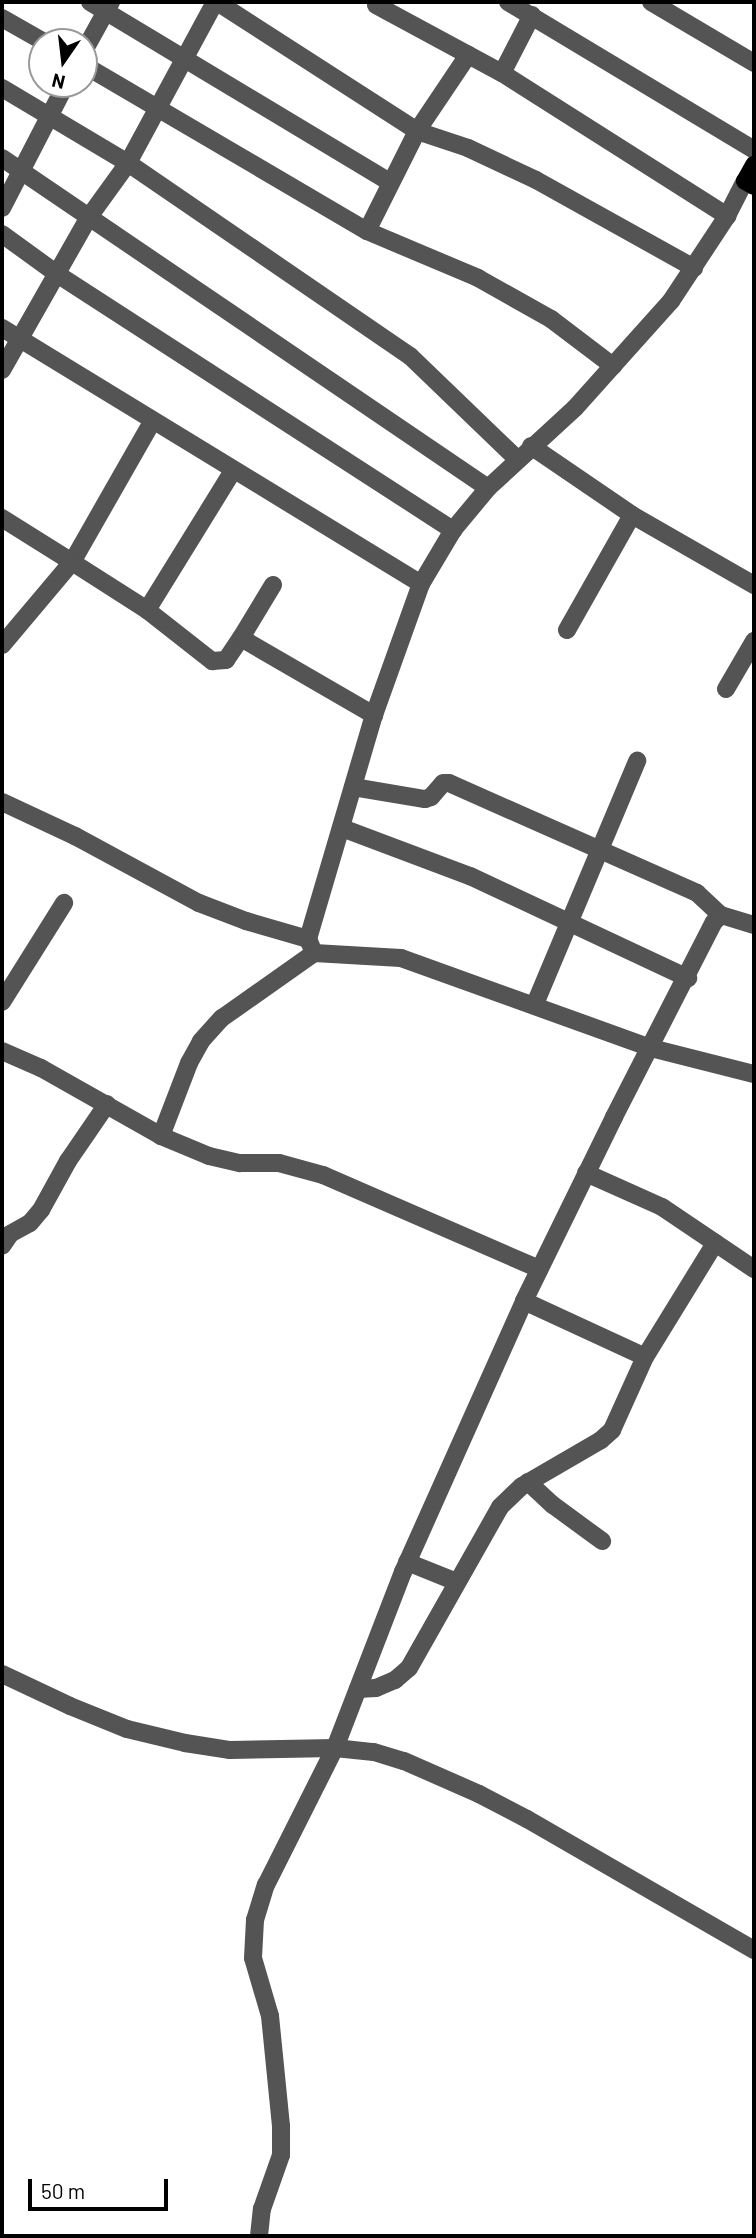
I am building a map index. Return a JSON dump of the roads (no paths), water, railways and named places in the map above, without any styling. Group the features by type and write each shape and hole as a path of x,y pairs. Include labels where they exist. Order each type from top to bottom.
{"street":[{"path":"90,2 108,6 184,57 389,182"},
{"path":"2,370 89,216 128,163 216,2 416,131 468,148 536,180 694,268"},
{"path":"508,2 754,150"},
{"path":"651,2 754,63"},
{"path":"376,5 502,74 727,216"},
{"path":"96,28 108,6"},
{"path":"502,74 532,15"},
{"path":"2,18 28,33"},
{"path":"367,232 416,131 468,55"},
{"path":"98,73 367,232 478,278 551,319 613,366"},
{"path":"2,88 128,163 410,356 517,459"},
{"path":"2,208 59,98"},
{"path":"2,158 488,488"},
{"path":"161,1136 189,1062 201,1041 222,1018 311,946 374,715 421,584 453,530 488,488 517,459 575,408 671,301 751,177"},
{"path":"2,234 58,274 453,530"},
{"path":"2,328 421,584"},
{"path":"2,645 9,620 72,562 152,422"},
{"path":"531,446 632,515 754,585"},
{"path":"147,610 233,471"},
{"path":"567,630 632,515"},
{"path":"2,518 147,610 212,661 226,660 273,585"},
{"path":"240,638 374,715"},
{"path":"726,689 754,641"},
{"path":"535,1004 637,761"},
{"path":"353,787 425,799 431,797 443,783 449,783 696,893 721,915 754,925"},
{"path":"2,802 75,836 199,903 311,946 401,958 535,1004 651,1048 754,1074"},
{"path":"342,828 470,876 688,978"},
{"path":"2,1002 64,904"},
{"path":"259,2236 262,2209 281,2155 281,2126 270,2016 253,1958 255,1920 266,1885 335,1748 407,1562 539,1269 714,922 721,915"},
{"path":"2,1051 107,1104 161,1136 209,1156 240,1163 279,1163 323,1175 539,1269"},
{"path":"2,1246 10,1234 30,1223 41,1210 68,1161 107,1104"},
{"path":"586,1173 662,1208 754,1269"},
{"path":"358,1689 376,1688 395,1680 409,1668 500,1507 528,1482 601,1440 612,1430 645,1357 715,1243"},
{"path":"524,1301 645,1357"},
{"path":"528,1482 553,1505 602,1541"},
{"path":"407,1562 457,1582"},
{"path":"2,1674 127,1729 185,1743 230,1750 335,1748 374,1752 404,1761 479,1794 754,1950"}]}
